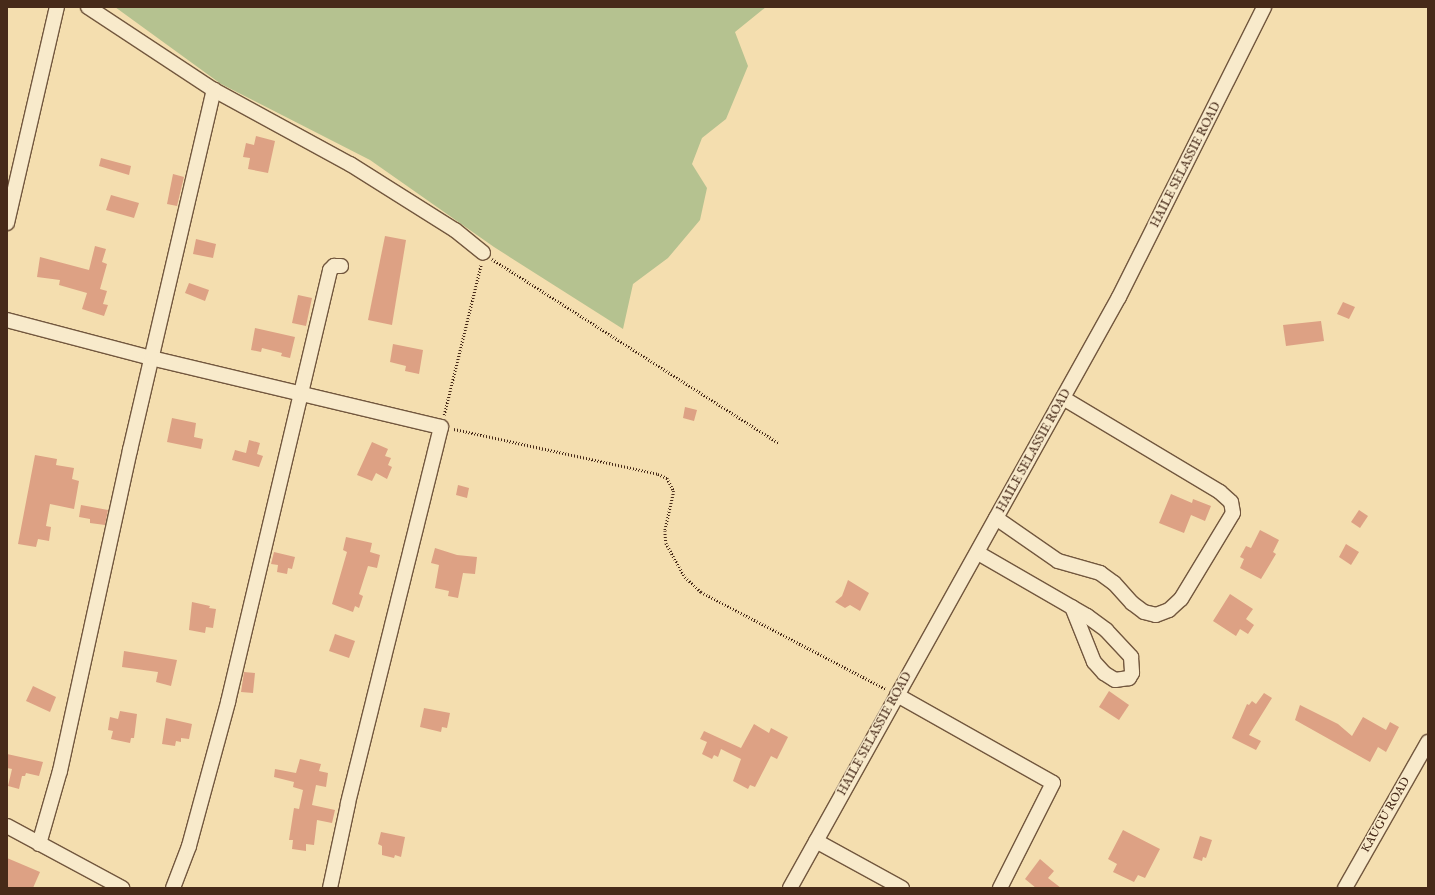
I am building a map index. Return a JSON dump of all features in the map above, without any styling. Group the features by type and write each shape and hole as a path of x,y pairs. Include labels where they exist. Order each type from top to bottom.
{"street":[{"path":"7,223 57,7"},
{"path":"88,7 214,90 350,164 455,230 483,252"},
{"name":"HAILE SELASSIE ROAD","path":"790,888 978,553 1119,297 1264,7"},
{"path":"39,844 60,771 152,358 214,90"},
{"path":"174,888 189,846 228,702 330,270 334,266 340,266"},
{"path":"7,320 152,358 441,427 348,804 330,888"},
{"path":"996,518 1058,561 1100,573 1114,583 1132,603 1144,612 1156,615 1169,610 1181,599 1233,513 1232,502 1220,492 1063,398"},
{"path":"978,553 1072,607 1087,616 1120,642 1131,657 1132,673 1129,678 1115,680 1104,673 1094,662 1072,607"},
{"path":"897,695 1052,783 1000,888"},
{"name":"KAUGU ROAD","path":"1345,888 1428,742"},
{"path":"7,826 122,888"},
{"path":"816,841 902,888"}],"path":[{"path":"779,443 483,252 441,427 658,474 667,478 674,491 665,531 666,543 685,577 701,592 897,695"}],"green space":[{"path":"115,7 766,7 735,32 748,66 726,119 702,138 692,164 707,188 700,220 668,258 633,284 623,329 494,247 370,160 221,84"}],"building":[{"path":"256,136 275,141 268,173 248,169 250,158 243,157 246,143 254,145"},
{"path":"101,158 131,166 129,175 99,166"},
{"path":"173,174 184,177 177,206 167,204"},
{"path":"111,195 139,203 134,218 106,210"},
{"path":"385,236 406,240 392,325 368,320"},
{"path":"196,239 216,244 213,258 193,254"},
{"path":"95,246 106,249 102,262 107,264 100,289 107,291 103,304 108,305 104,316 82,309 87,293 59,285 60,280 37,277 40,257 89,270"},
{"path":"189,283 209,290 205,301 185,293"},
{"path":"298,295 312,298 306,326 292,323"},
{"path":"1343,302 1355,307 1349,319 1337,314"},
{"path":"1321,321 1324,341 1286,346 1283,325"},
{"path":"255,328 295,337 290,358 281,356 282,353 262,348 261,352 251,350"},
{"path":"393,344 423,350 419,374 405,371 406,366 390,362"},
{"path":"685,407 697,410 694,421 683,418"},
{"path":"172,418 196,423 194,437 203,439 201,449 167,442"},
{"path":"249,440 260,443 257,454 263,456 259,467 232,460 235,450 246,453"},
{"path":"372,442 388,449 385,456 391,458 388,465 392,467 387,479 376,473 372,481 357,475"},
{"path":"35,455 57,459 56,465 74,468 72,479 79,481 74,509 50,504 46,526 51,527 49,541 38,539 36,547 18,544"},
{"path":"458,485 469,488 467,498 456,495"},
{"path":"1171,494 1192,503 1193,499 1211,506 1205,521 1191,515 1184,533 1159,523"},
{"path":"81,505 108,510 105,525 90,523 90,519 79,517"},
{"path":"1359,510 1368,516 1360,528 1351,522"},
{"path":"1260,530 1279,540 1273,552 1276,554 1261,579 1240,568 1244,559 1240,557 1246,546 1251,548"},
{"path":"346,537 372,543 370,552 380,555 377,568 368,566 359,594 363,596 359,608 355,606 353,612 332,604 347,552 343,550"},
{"path":"1346,544 1359,552 1351,565 1339,557"},
{"path":"435,548 457,555 477,557 475,574 463,573 458,598 448,596 449,591 435,588 439,565 431,563"},
{"path":"274,552 295,557 292,569 288,568 287,574 277,572 278,565 271,564"},
{"path":"848,580 869,593 860,611 850,605 845,608 835,602 842,596"},
{"path":"1230,594 1253,609 1246,619 1254,625 1248,634 1240,629 1236,636 1213,621"},
{"path":"192,602 216,609 213,628 206,627 205,633 189,630"},
{"path":"335,634 355,641 349,658 329,651"},
{"path":"124,651 177,660 171,686 156,682 158,672 122,667"},
{"path":"244,672 255,673 253,693 241,692"},
{"path":"33,686 56,697 50,712 26,701"},
{"path":"1109,691 1129,705 1119,720 1099,707"},
{"path":"1264,693 1272,698 1249,735 1261,741 1256,750 1232,738 1247,704 1249,705 1252,701 1256,704"},
{"path":"1300,705 1338,724 1352,736 1363,717 1386,730 1390,722 1399,727 1386,752 1378,747 1370,762 1295,720"},
{"path":"424,708 450,713 447,728 442,727 441,732 420,727"},
{"path":"120,711 137,714 134,738 131,738 130,743 111,739 113,731 108,730 110,717 118,719"},
{"path":"166,718 192,724 189,739 181,738 181,742 176,741 175,746 162,744"},
{"path":"754,724 769,733 771,728 788,737 777,759 771,756 755,787 750,785 748,789 733,781 741,759 721,749 718,757 714,755 712,759 702,754 707,742 700,739 704,731 741,748"},
{"path":"7,754 43,762 39,776 26,773 25,776 22,776 19,789 8,786 12,769 7,768"},
{"path":"300,759 321,764 319,771 328,773 326,787 316,785 312,805 335,810 332,823 317,820 314,845 306,844 306,851 292,849 293,840 289,840 294,808 299,809 303,790 293,787 294,782 274,777 275,769 296,773"},
{"path":"1123,830 1160,849 1145,878 1138,875 1134,882 1113,872 1117,864 1108,859"},
{"path":"381,832 405,837 401,857 395,855 394,858 382,855 382,846 378,844"},
{"path":"1200,836 1212,840 1206,858 1203,857 1202,861 1193,858"},
{"path":"7,858 40,872 33,888 7,888"},
{"path":"1040,859 1054,871 1048,878 1061,888 1036,888 1025,879"}]}
